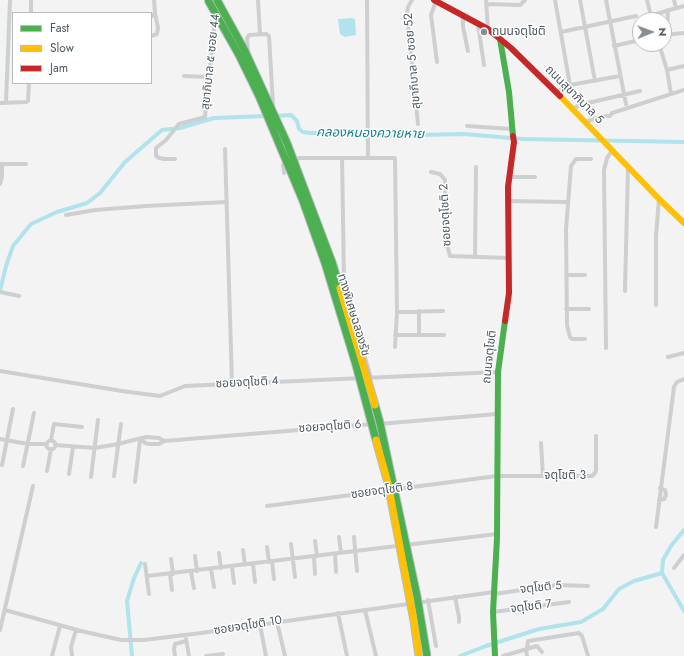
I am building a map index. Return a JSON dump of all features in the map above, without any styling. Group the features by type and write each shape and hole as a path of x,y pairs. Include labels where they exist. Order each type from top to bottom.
{"main road":[{"name":"ทางพิเศษฉลองรัช","path":"208,0 239,55 259,96 303,201 325,263 356,364 388,483 419,656"},
{"name":"ทางพิเศษฉลองรัช","path":"217,0 245,51 287,143 332,262 380,423 415,589 427,656"},
{"name":"ถนนสุขาภิบาล 5","path":"435,1 488,29 511,48 601,138 659,200 684,223"},
{"name":"ถนนจตุโชติ","path":"495,653 493,612 497,534 498,372 508,302 509,177 514,135 509,92 500,39"}],"street":[{"path":"6,103 10,0"},
{"path":"31,0 31,12"},
{"path":"152,36 157,34 158,28 154,0"},
{"name":"สุขาภิบาล ๕ ซอย 44","path":"175,159 159,158 156,156 155,152 157,146 172,134 176,127 180,124 205,118 217,0"},
{"path":"258,0 260,34"},
{"path":"367,0 368,158"},
{"name":"สุขาภิบาล 5 ซอย 52","path":"412,0 408,7 407,13 418,124"},
{"path":"488,29 486,2 520,5 525,0"},
{"path":"555,0 570,85"},
{"path":"580,0 595,81"},
{"path":"606,0 626,104"},
{"path":"647,0 650,12"},
{"path":"674,0 676,8"},
{"path":"435,1 431,15 437,62"},
{"path":"664,12 684,6"},
{"path":"152,16 155,13"},
{"path":"463,16 463,27 468,51"},
{"path":"561,32 632,17"},
{"path":"478,23 484,65"},
{"path":"672,34 684,33"},
{"path":"248,50 247,36 260,34 266,34 269,36 273,104"},
{"path":"614,46 632,42"},
{"path":"661,52 667,70 671,94"},
{"path":"667,70 684,66"},
{"path":"184,76 209,77"},
{"path":"556,92 570,85 620,76"},
{"path":"0,103 28,101 29,84"},
{"path":"584,122 604,116 610,116 612,113 684,90"},
{"path":"572,110 579,105 640,91"},
{"path":"467,126 514,135"},
{"path":"225,149 232,384"},
{"path":"606,348 604,170 607,158 612,151"},
{"path":"284,173 283,164 306,158 395,158 397,312 395,347"},
{"path":"342,158 344,279 346,292 371,378"},
{"path":"585,339 575,339 570,337 567,324 566,275 568,202 570,166 576,159 591,158"},
{"path":"0,184 2,177 1,164 26,164"},
{"path":"476,167 476,257"},
{"path":"625,290 628,167"},
{"name":"ซอยจตุโชติ 2","path":"431,172 440,174 445,180 446,241 450,256 509,258"},
{"path":"509,177 535,178"},
{"path":"656,305 656,236 659,200"},
{"path":"509,201 568,202"},
{"path":"66,215 95,210 226,202"},
{"path":"566,275 585,275"},
{"path":"0,292 19,296"},
{"path":"566,309 589,309"},
{"path":"418,311 419,335"},
{"path":"397,312 443,311"},
{"path":"395,335 444,336"},
{"path":"668,357 684,353"},
{"name":"ซอยจตุโชติ 4","path":"0,371 156,396 163,395 185,386 498,372"},
{"path":"656,527 659,500 664,499 666,495 665,490 660,488 675,385 678,381 684,379"},
{"path":"2,465 13,409"},
{"path":"23,466 34,413"},
{"name":"ซอยจตุโชติ 6","path":"55,446 95,448 146,437 159,438 164,441 497,414"},
{"path":"91,477 98,420"},
{"path":"0,439 28,444 47,444 51,440 54,424 82,427"},
{"path":"114,476 121,424"},
{"name":"จตุโชติ 3","path":"497,476 594,475 596,470 596,436"},
{"path":"135,482 140,439"},
{"path":"50,449 54,448 55,446 54,442 51,440"},
{"path":"541,443 543,476"},
{"path":"47,444 50,449 47,471"},
{"path":"69,474 73,447"},
{"name":"ซอยจตุโชติ 8","path":"267,506 497,476"},
{"path":"0,630 33,486"},
{"path":"147,576 191,572 497,534"},
{"path":"354,536 357,571"},
{"path":"339,537 341,553"},
{"path":"315,541 315,574"},
{"path":"291,544 295,577"},
{"path":"267,547 274,579"},
{"path":"243,550 245,565"},
{"path":"219,553 221,568"},
{"path":"335,554 336,572"},
{"path":"674,568 684,555"},
{"path":"195,556 197,571"},
{"path":"171,559 172,590"},
{"path":"145,564 149,594"},
{"path":"253,564 255,582"},
{"path":"232,566 234,583"},
{"path":"211,569 214,587"},
{"path":"191,572 194,588"},
{"name":"จตุโชติ 5","path":"494,593 557,585 588,586"},
{"name":"ซอยจตุโชติ 10","path":"5,610 76,630 121,640 131,640 186,635 428,600 494,593"},
{"path":"455,597 460,617 459,622"},
{"path":"428,600 436,646"},
{"name":"จตุโชติ 7","path":"493,612 569,602"},
{"path":"365,610 376,656"},
{"path":"338,613 347,656"},
{"path":"277,622 285,656"},
{"path":"260,625 266,656"},
{"path":"52,656 60,626"},
{"path":"72,656 71,647 76,630"},
{"path":"527,656 526,649 528,641 579,633 582,636 588,656"},
{"path":"186,635 189,656"},
{"path":"175,656 175,644 186,641"},
{"path":"503,656 515,654 537,646 542,652"},
{"path":"206,656 223,654"}],"water":[{"path":"338,19 355,19 356,35 345,37 340,34"}],"waterway":[{"name":"คลองหนองควายหาย","path":"274,116 291,115 297,121 299,129 303,132 310,133 350,133 373,136 464,134 522,139 684,142"},
{"name":"คลองหนองควายหาย","path":"0,291 13,246 31,224 57,212 87,203 100,193 125,162 162,130 180,128 214,118 267,116"},
{"path":"684,530 671,546 663,560 662,573 684,611"},
{"path":"132,656 127,601 134,578 141,563"},
{"path":"460,656 539,629 581,622 603,609 619,589 634,581 662,573"}],"traffic: fast":[{"path":"208,0 239,55 259,96 303,201 325,263 356,365 376,440"},
{"path":"217,0 245,51 287,143 332,262 340,288"},
{"path":"500,39 509,92 513,136"},
{"path":"495,656 493,612 497,538 498,372 505,321"},
{"path":"375,405 417,596 427,656"}],"traffic: slow":[{"path":"560,96 684,223"},
{"path":"340,288 375,405"},
{"path":"376,440 388,483 414,621 419,656"}],"traffic: jam":[{"path":"434,0 488,29 511,48 560,96"},
{"path":"505,321 509,293 508,187 514,142 513,136"}],"place":[{"name":"ถนนจตุโชติ","path":"484,32"}]}
